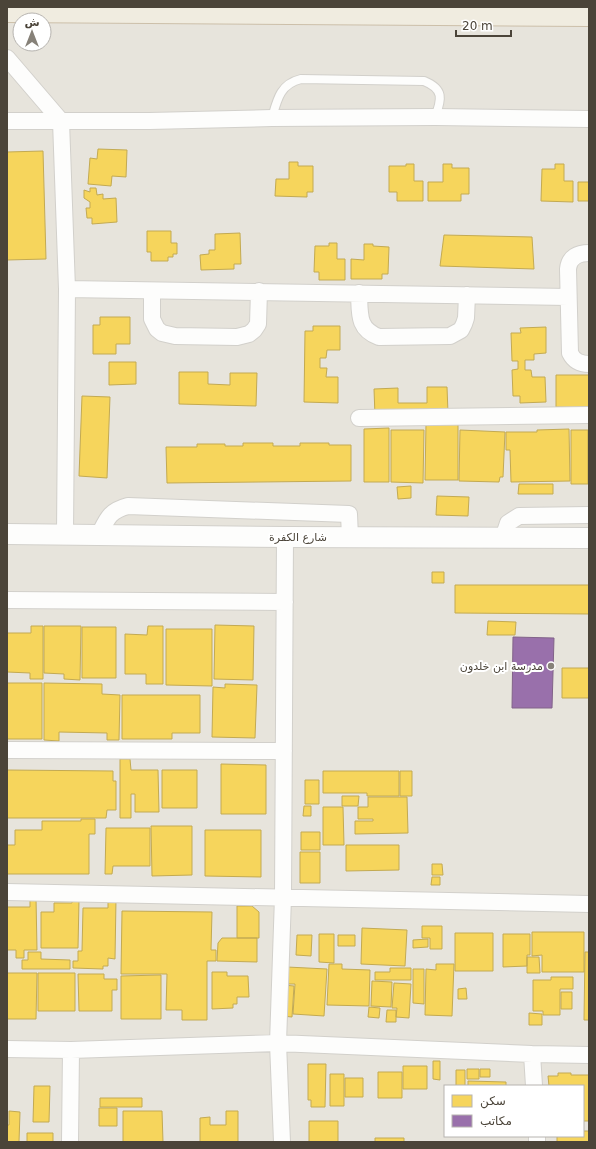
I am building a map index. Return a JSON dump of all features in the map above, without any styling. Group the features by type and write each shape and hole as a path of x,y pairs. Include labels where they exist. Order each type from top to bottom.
{"highway":[{"path":"7,11 589,15"}],"street":[{"path":"7,58 61,121 67,289 65,534"},
{"path":"7,121 149,121 272,118 435,117 589,119"},
{"path":"589,253 574,256 568,264 570,353 576,361 589,364"},
{"path":"67,289 568,297"},
{"path":"152,291 152,319 157,329 162,333 175,336 237,337 250,334 258,324 259,292"},
{"path":"359,293 360,317 362,324 366,330 379,337 450,336 461,330 464,324 466,318 467,295"},
{"path":"359,418 589,415"},
{"path":"99,535 103,524 112,513 120,508 128,506 348,514 350,537"},
{"path":"503,538 508,522 519,516 589,515"},
{"name":"شارع الكفرة","path":"7,534 589,538"},
{"path":"282,1142 278,1043 283,897 285,537"},
{"path":"7,600 285,602"},
{"path":"7,750 284,751"},
{"path":"7,892 589,904"},
{"path":"7,1049 71,1050 278,1043 589,1055"},
{"path":"70,1142 71,1050"},
{"path":"532,1054 534,1085"}],"lane":[{"path":"272,118 277,99 284,88 289,83 301,79 424,81 434,86 440,96 441,102 435,117"}],"shaded area":[{"path":"7,7 589,7 589,1142 7,1142"}],"building: سكن":[{"path":"98,149 127,150 126,177 112,176 111,186 88,184 90,158 97,159"},
{"path":"43,151 46,259 7,260 7,152"},
{"path":"289,162 298,162 298,166 313,166 313,192 307,192 307,197 275,196 276,179 289,179"},
{"path":"406,164 414,164 414,181 423,181 423,201 397,201 397,192 389,192 389,166 406,166"},
{"path":"443,164 452,164 452,168 469,168 469,194 461,194 461,201 428,201 428,182 443,182"},
{"path":"555,164 564,164 564,181 573,181 573,202 541,201 542,169 555,169"},
{"path":"578,182 589,182 589,201 578,201"},
{"path":"90,188 96,188 97,195 103,194 103,199 116,198 117,222 92,224 92,218 87,218 86,208 90,208 90,202 84,198 84,190 90,192"},
{"path":"147,231 171,231 171,243 177,243 177,254 173,254 173,257 168,257 168,261 151,261 151,252 147,252"},
{"path":"240,233 241,264 234,264 234,269 201,270 200,255 209,254 209,250 215,250 215,234"},
{"path":"444,235 532,237 534,269 440,266"},
{"path":"329,243 337,243 337,259 345,259 345,280 319,280 319,272 314,272 315,246 329,246"},
{"path":"364,244 389,247 388,274 382,274 382,279 351,279 351,259 364,260"},
{"path":"100,317 130,317 130,344 116,344 116,354 93,354 93,325 100,325"},
{"path":"313,326 340,326 340,350 327,350 326,358 320,358 320,368 327,368 326,377 338,377 338,403 304,402 305,331 313,331"},
{"path":"546,327 546,353 534,354 534,360 525,360 525,370 531,370 532,377 545,377 546,402 520,403 520,396 513,396 512,370 518,369 518,361 512,361 511,333 521,333 520,328"},
{"path":"109,362 136,362 136,384 109,385"},
{"path":"179,372 208,372 208,384 230,385 230,373 257,373 256,406 179,404"},
{"path":"556,375 589,375 589,408 556,407"},
{"path":"427,387 447,387 448,413 375,416 374,389 398,388 398,403 427,403"},
{"path":"82,396 110,397 107,478 79,476"},
{"path":"426,424 458,424 458,480 425,480"},
{"path":"389,428 389,482 364,482 364,429"},
{"path":"569,429 570,481 511,482 510,450 506,450 506,432 537,432 537,430"},
{"path":"391,430 424,430 423,483 391,482"},
{"path":"460,430 505,432 503,477 500,477 499,482 459,481"},
{"path":"571,430 588,430 588,484 571,484"},
{"path":"243,443 273,443 273,446 300,446 300,443 351,445 351,481 167,483 166,447 197,447 197,444 225,444 225,446 243,446"},
{"path":"519,484 553,484 553,494 518,494"},
{"path":"411,486 411,498 398,499 397,487"},
{"path":"437,496 469,497 468,516 436,515"},
{"path":"432,572 444,572 444,583 432,583"},
{"path":"455,585 589,585 589,614 455,613"},
{"path":"488,621 516,622 515,635 487,635"},
{"path":"215,625 254,626 253,680 214,679"},
{"path":"31,626 43,626 43,679 30,679 30,673 7,672 7,633 31,633"},
{"path":"44,626 81,626 80,680 64,679 64,674 44,673"},
{"path":"148,626 163,626 163,684 146,684 146,674 125,674 125,634 147,635"},
{"path":"82,627 116,627 116,678 82,678"},
{"path":"166,629 212,629 212,686 166,685"},
{"path":"562,668 589,668 589,698 562,698"},
{"path":"7,683 42,683 42,739 7,739"},
{"path":"44,683 102,684 102,694 120,695 119,740 107,740 107,733 59,732 59,741 44,740"},
{"path":"225,684 257,685 255,738 212,737 213,687 225,688"},
{"path":"122,695 200,695 200,733 172,733 172,739 122,739"},
{"path":"120,759 130,759 131,770 158,770 159,812 135,812 135,794 131,794 131,818 120,818"},
{"path":"221,764 266,765 266,814 221,814"},
{"path":"7,770 113,771 113,781 116,781 116,810 107,810 106,818 7,818"},
{"path":"162,770 197,770 197,808 162,808"},
{"path":"323,771 399,771 399,796 367,796 367,793 323,793"},
{"path":"400,771 412,771 412,796 400,796"},
{"path":"305,780 319,780 319,804 305,804"},
{"path":"342,796 359,796 358,806 342,806"},
{"path":"368,797 407,797 408,833 355,834 355,821 373,821 373,819 358,819 358,807 368,807"},
{"path":"304,806 311,806 311,816 303,816"},
{"path":"323,807 343,807 344,845 323,845"},
{"path":"81,819 95,819 95,834 89,834 89,874 7,874 7,845 15,845 15,830 42,830 42,821 81,821"},
{"path":"151,826 192,826 192,875 152,876"},
{"path":"106,828 150,828 150,866 113,866 112,874 105,874"},
{"path":"205,830 261,830 261,877 205,876"},
{"path":"301,832 320,832 320,850 301,850"},
{"path":"346,845 399,845 399,870 346,871"},
{"path":"300,852 320,852 320,883 300,883"},
{"path":"432,864 442,864 443,875 432,875"},
{"path":"432,877 440,877 440,885 431,885"},
{"path":"30,898 36,898 37,950 24,950 24,958 16,958 16,950 7,950 7,907 30,907"},
{"path":"108,899 116,899 115,959 108,958 108,966 103,966 103,969 73,968 73,961 78,961 78,951 82,951 83,908 108,908"},
{"path":"72,900 79,900 78,948 41,948 41,912 54,912 54,903 72,903"},
{"path":"237,906 252,906 259,912 259,938 237,938"},
{"path":"122,911 212,912 211,950 216,950 216,961 207,961 207,1020 182,1020 182,1010 166,1010 167,974 121,974"},
{"path":"422,926 442,926 442,949 430,949 430,938 422,938"},
{"path":"362,928 407,930 405,966 361,964"},
{"path":"532,932 584,932 584,972 542,972 542,955 532,956"},
{"path":"455,933 493,933 493,971 455,971"},
{"path":"319,934 334,934 334,963 319,962"},
{"path":"503,934 530,934 530,955 527,955 527,966 503,967"},
{"path":"297,935 312,935 311,956 296,955"},
{"path":"338,935 355,935 355,946 338,946"},
{"path":"222,938 257,938 257,962 217,961 218,943"},
{"path":"428,939 428,947 413,948 413,940"},
{"path":"28,952 41,952 41,959 70,960 70,969 22,969 22,960 28,960"},
{"path":"585,952 589,952 589,1020 584,1020"},
{"path":"527,957 539,957 540,973 527,973"},
{"path":"329,964 342,964 342,969 370,970 369,1006 327,1005"},
{"path":"436,964 454,964 452,1016 425,1015 426,969 436,970"},
{"path":"287,967 327,969 324,1016 293,1014 295,984 286,984"},
{"path":"390,968 411,968 411,980 375,980 375,972 390,972"},
{"path":"413,969 424,969 424,1004 413,1003"},
{"path":"212,972 227,972 227,976 248,976 249,997 237,997 237,1004 233,1004 233,1008 212,1009"},
{"path":"7,973 37,973 36,1019 7,1019"},
{"path":"38,973 75,973 75,1011 38,1011"},
{"path":"78,974 104,974 104,979 117,979 117,990 112,990 112,1011 79,1011"},
{"path":"161,975 161,1019 121,1019 121,976"},
{"path":"551,977 573,977 573,989 560,989 560,1015 543,1015 543,1011 533,1011 533,980 551,980"},
{"path":"372,981 392,982 391,1007 371,1006"},
{"path":"394,983 411,984 409,1018 396,1017 397,1008 392,1008"},
{"path":"283,985 294,986 292,1017 282,1016"},
{"path":"466,988 467,999 458,999 458,989"},
{"path":"561,992 572,992 572,1009 561,1009"},
{"path":"369,1007 380,1008 379,1018 368,1017"},
{"path":"387,1010 396,1010 396,1022 386,1022"},
{"path":"529,1013 542,1014 542,1025 529,1025"},
{"path":"433,1061 440,1061 440,1080 433,1079"},
{"path":"308,1064 326,1064 325,1107 311,1107 311,1100 308,1100"},
{"path":"403,1066 427,1066 427,1089 403,1089"},
{"path":"467,1069 479,1069 479,1079 467,1079"},
{"path":"480,1069 490,1069 490,1077 480,1077"},
{"path":"456,1070 465,1070 465,1085 456,1085"},
{"path":"378,1072 402,1072 402,1098 378,1098"},
{"path":"558,1073 589,1075 589,1121 584,1121 584,1085 549,1085 548,1076 558,1076"},
{"path":"330,1074 344,1074 344,1106 330,1106"},
{"path":"345,1078 363,1078 363,1097 345,1097"},
{"path":"468,1081 506,1082 506,1085 468,1085"},
{"path":"34,1086 50,1086 49,1122 33,1122"},
{"path":"100,1098 142,1098 142,1107 100,1107"},
{"path":"99,1108 117,1108 117,1126 99,1126"},
{"path":"9,1111 20,1112 19,1142 7,1142"},
{"path":"123,1111 162,1111 163,1142 123,1142"},
{"path":"226,1111 238,1111 238,1142 200,1142 200,1118 210,1117 210,1125 226,1125"},
{"path":"309,1121 338,1121 338,1142 309,1142"},
{"path":"584,1131 589,1131 589,1142 557,1142 557,1137 584,1137"},
{"path":"27,1133 53,1133 53,1142 27,1142"},
{"path":"375,1138 404,1138 404,1142 375,1142"}],"building: مكاتب":[{"path":"513,637 554,638 552,708 512,708"}],"place":[{"name":"مدرسة ابن خلدون","path":"551,666"}]}
